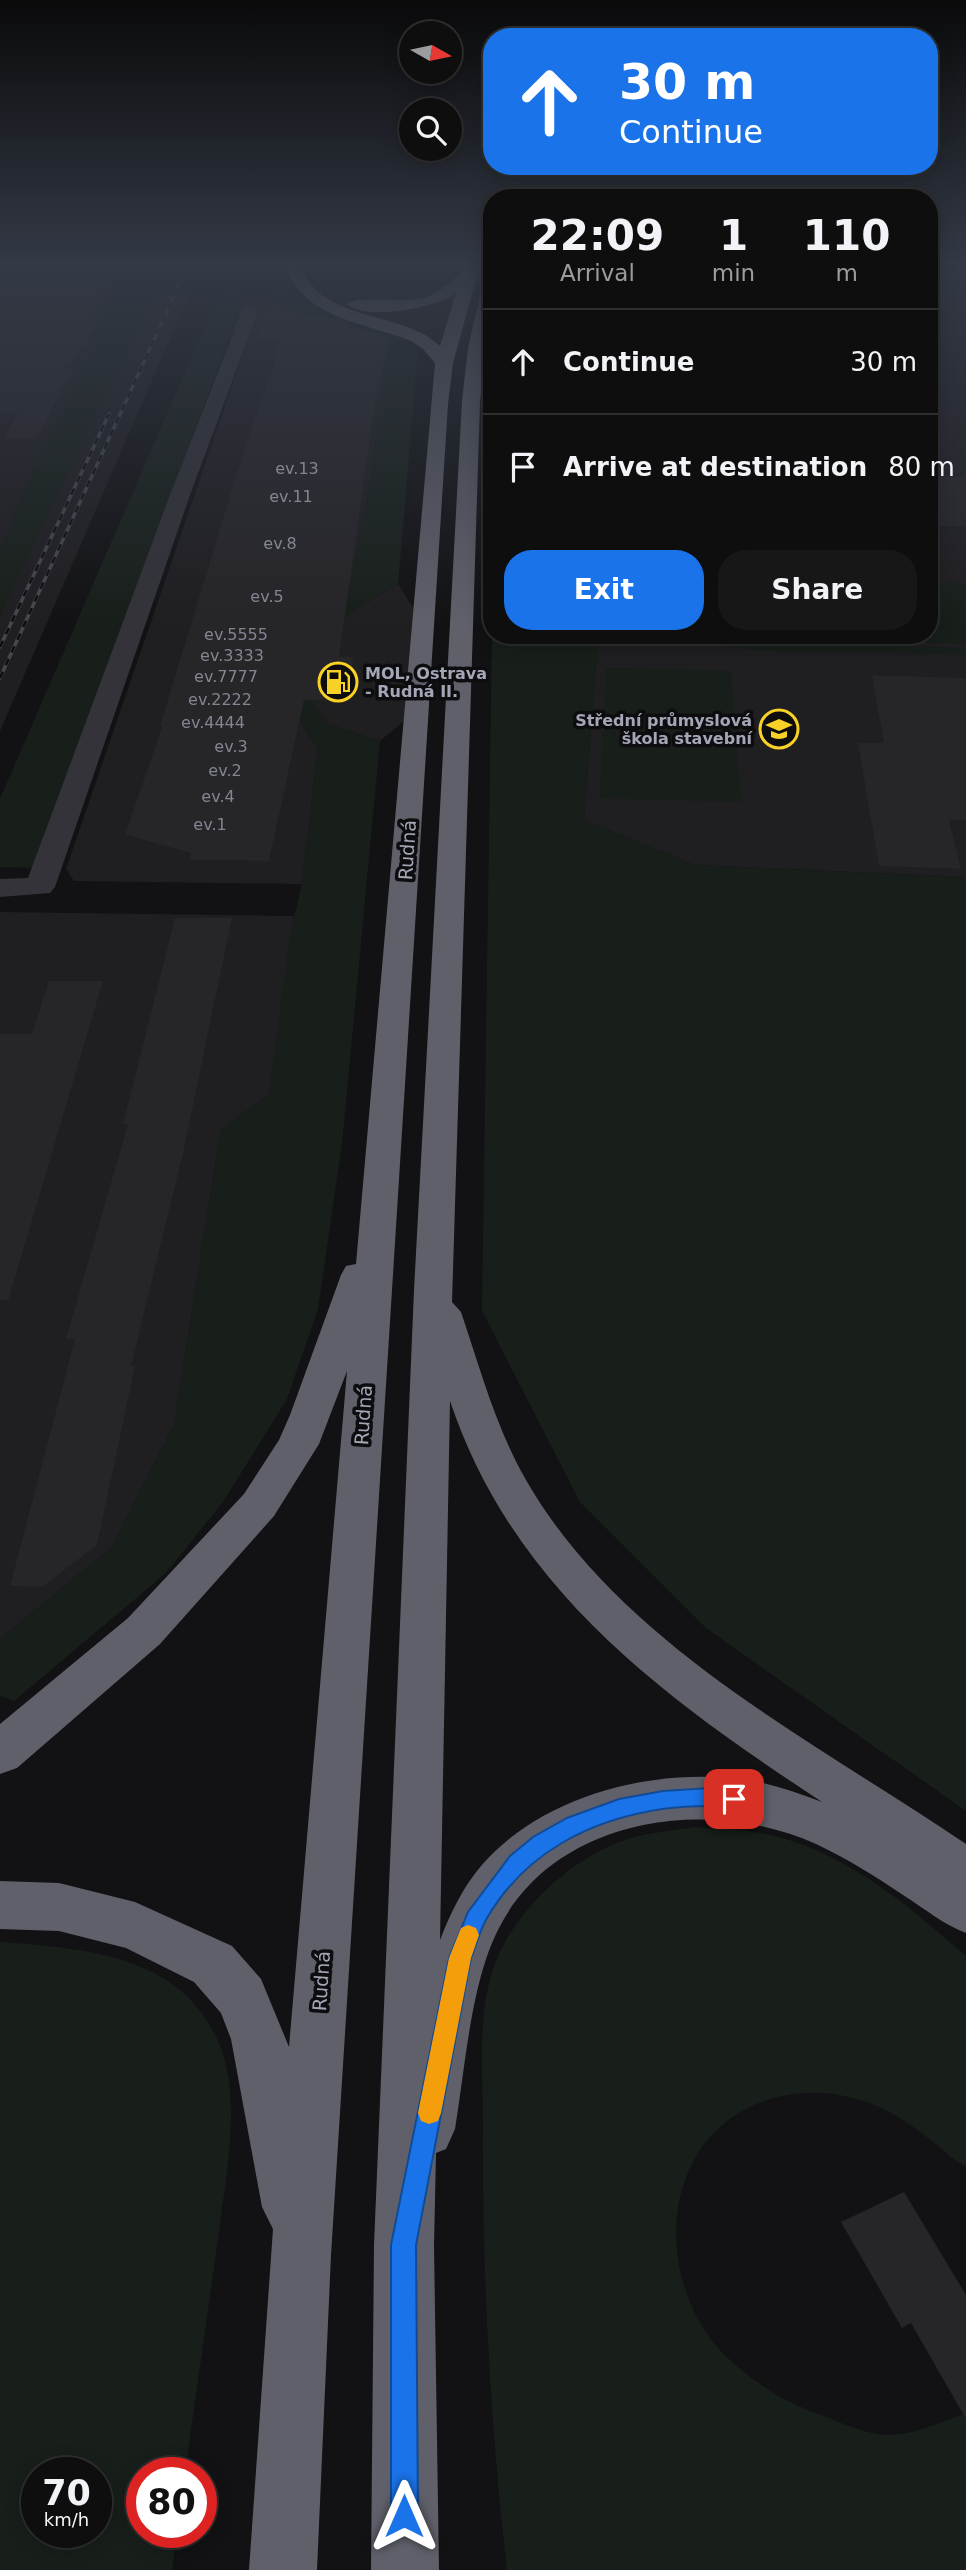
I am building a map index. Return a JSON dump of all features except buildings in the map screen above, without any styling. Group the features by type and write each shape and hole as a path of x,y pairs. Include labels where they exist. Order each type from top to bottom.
{"highway":[{"name":"Rudná","path":"283,2570 301,2255 441,385"},
{"path":"405,2570 404,2245 433,1290 473,385"},
{"path":"0,1754 144,1631 258,1505 298,1444 311,1415 377,1223"},
{"path":"433,1290 493,1458 517,1503 572,1576 655,1656 728,1713 966,1873"},
{"path":"404,2245 460,1958 479,1912 489,1896 517,1862 554,1835 619,1808 663,1800 710,1797 755,1801 802,1814 844,1832 897,1862 966,1909"},
{"path":"0,1905 59,1907 135,1926 213,1964 242,1997 259,2039 301,2255"}],"street":[{"path":"0,888 40,887 222,385"}],"shaded area":[{"path":"0,385 76,385 13,514 12,525 0,548"},
{"path":"75,385 110,385 0,616 0,548 12,525 13,514"},
{"path":"108,385 150,385 0,731 0,607"},
{"path":"179,385 211,385 35,868 0,867 0,799"},
{"path":"232,385 383,385 371,478 347,603 294,635 282,694 318,749 302,884 74,881 66,869"},
{"path":"383,385 415,385 398,584 354,610 308,657 307,695 328,724 380,741 342,1144 318,1309 287,1399 223,1502 166,1573 14,1701 0,1696 0,1639 112,1547 174,1425 221,1129 269,1095 290,935 302,884 318,749 282,695 294,635 347,602 371,478"},
{"name":"Střední průmyslová škola stavební","path":"938,385 966,385 966,877 695,865 584,820 598,644 938,644"},
{"path":"938,582 966,583 966,644 938,643"},
{"path":"398,584 414,609 405,720 380,741 328,724 307,695 308,657 354,610"},
{"path":"492,644 598,644 584,820 695,865 966,877 966,1811 706,1628 580,1502 482,1311"},
{"path":"722,644 966,648 966,655 757,650"},
{"path":"606,668 731,671 741,802 600,798"},
{"path":"0,912 294,916 269,1095 221,1129 174,1425 112,1547 0,1639"},
{"path":"694,1827 741,1830 780,1837 810,1847 839,1861 892,1895 966,1956 966,2166 904,2121 875,2105 827,2093 801,2093 775,2098 750,2107 720,2127 698,2154 683,2185 677,2219 677,2254 685,2288 699,2321 719,2349 764,2387 789,2401 853,2427 882,2435 919,2430 963,2414 966,2419 966,2570 507,2570 496,2458 486,2290 482,2054 488,1986 504,1944 515,1927 527,1910 558,1879 612,1845 646,1834"},
{"path":"0,1942 95,1953 141,1967 162,1977 181,1991 202,2013 213,2030 224,2057 231,2100 230,2144 187,2457 126,2457 126,2548 175,2548 172,2570 0,2570"}],"railway":[{"path":"0,678 133,385"},
{"path":"0,647 109,414"}],"slow traffic":[{"path":"429,2113 460,1958 468,1935"}],"place":[{"name":"MOL, Ostrava - Rudná II.","path":"338,682"},
{"name":"Střední průmyslová škola stavební","path":"779,729"}],"route":[{"path":"404,2516 404,2245 460,1958 479,1912 517,1862 541,1843 575,1825 619,1808 663,1800 710,1797 734,1799"}]}
